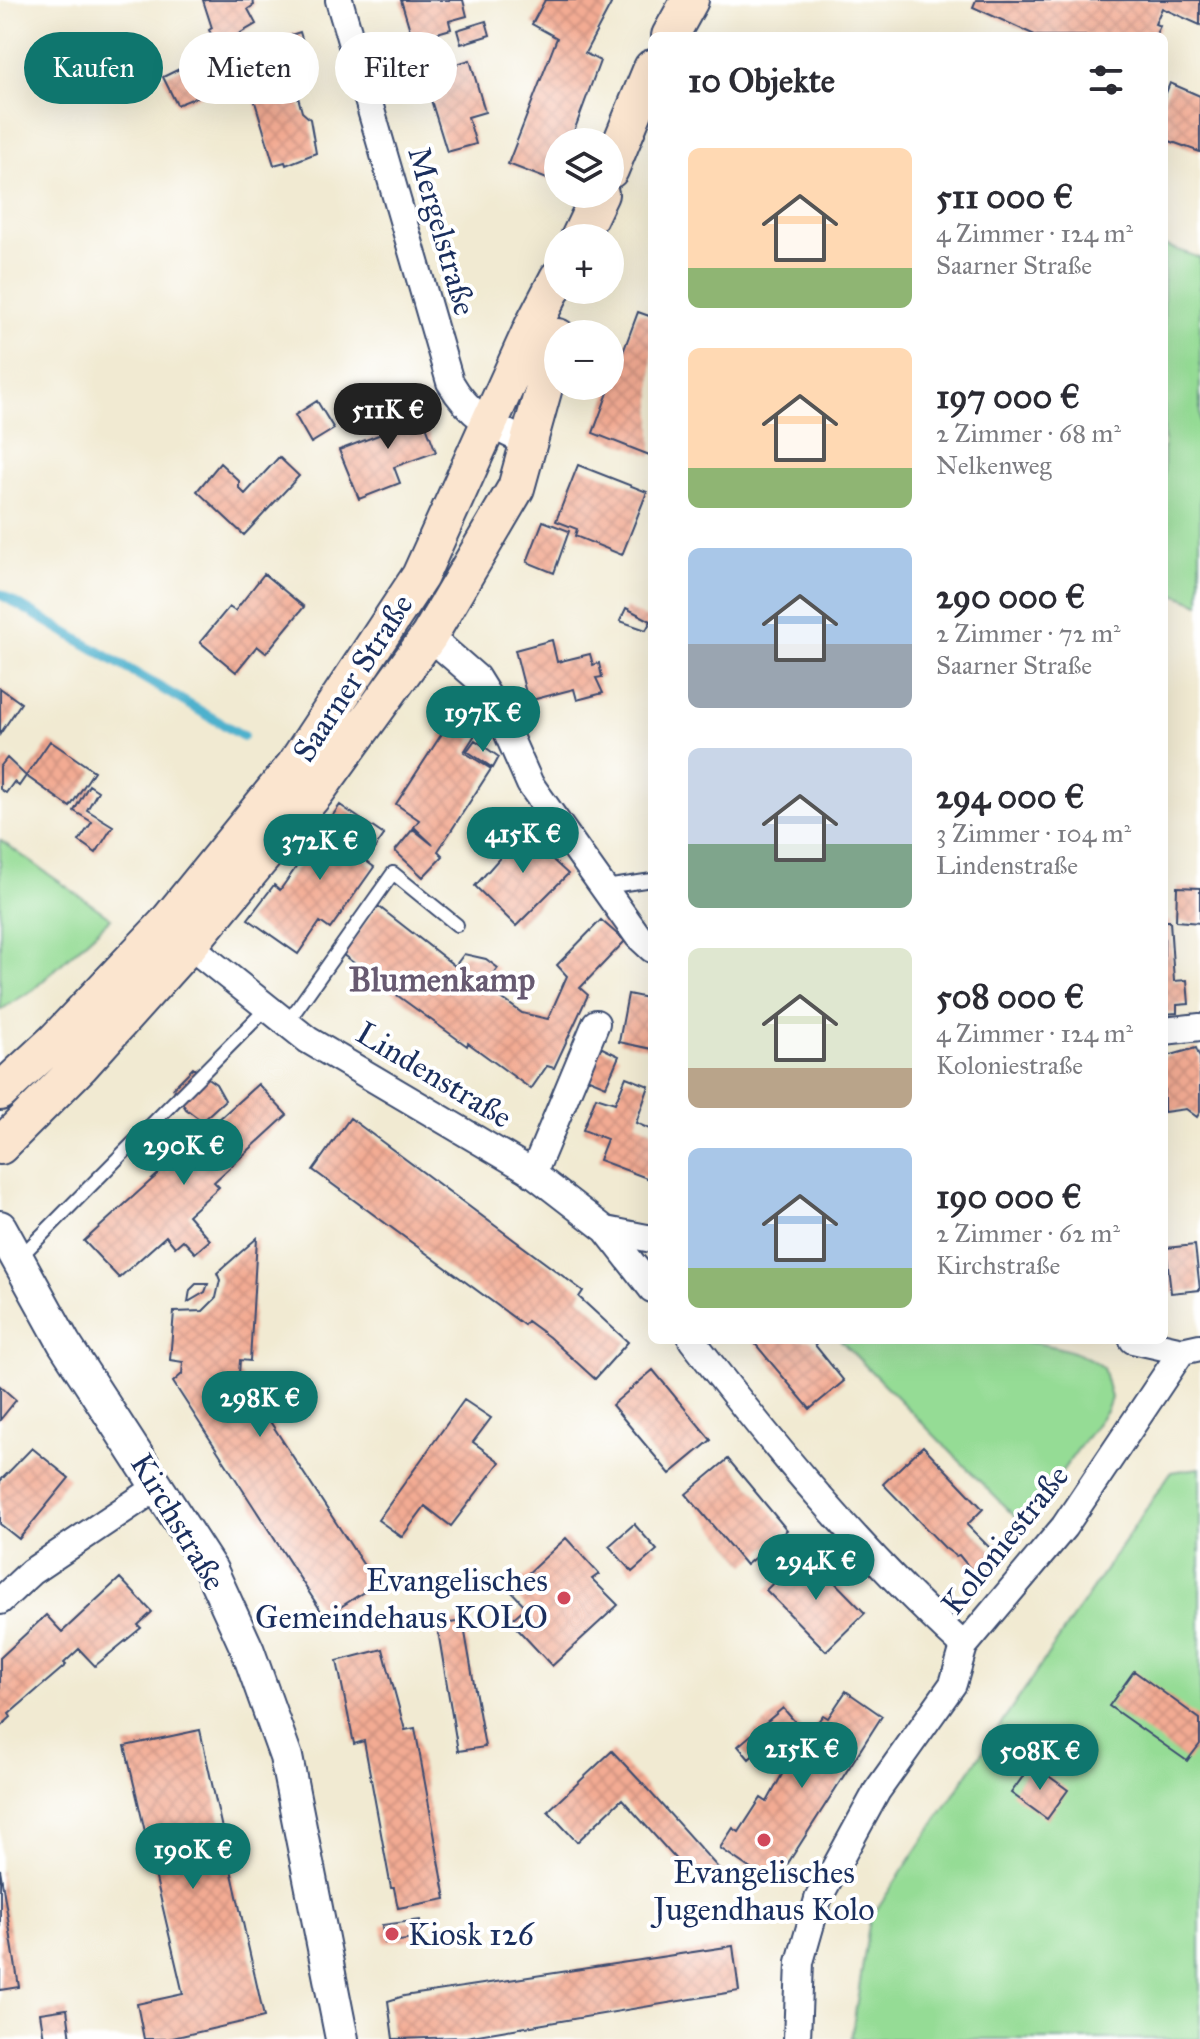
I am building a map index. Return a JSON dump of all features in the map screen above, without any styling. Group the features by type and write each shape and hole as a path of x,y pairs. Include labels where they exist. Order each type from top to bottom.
{"main road":[{"path":"672,32 690,0"},
{"path":"624,136 648,78"},
{"name":"Saarner Straße","path":"0,1092 55,1041 197,888 295,765 420,576 544,304"},
{"name":"Saarner Straße","path":"0,1146 81,1065 189,945 316,792 429,636 516,488 544,388"},
{"path":"0,1059 55,1041"}],"street":[{"name":"Mergelstraße","path":"339,0 450,382 463,404 490,425 529,443"},
{"path":"429,636 476,677 499,714 530,784 648,944"},
{"name":"Lindenstraße","path":"189,945 277,1016 360,1072 533,1174 606,1230 648,1284"},
{"name":"Lindenstraße","path":"533,1174 596,1023"},
{"path":"1168,1031 1200,1027"},
{"name":"Kirchstraße","path":"0,1227 10,1263 159,1486 211,1570 258,1677 286,1757 342,2039"},
{"path":"606,1230 648,1238"},
{"path":"695,1344 804,1477 927,1612 964,1646"},
{"path":"1159,1344 1191,1349"},
{"name":"Koloniestraße","path":"792,2038 800,1962 818,1899 877,1791 953,1684 964,1646 1064,1527 1191,1349"},
{"path":"0,1601 31,1572 159,1486"}],"lane":[{"path":"10,1263 277,1016 393,873 457,925"},
{"path":"605,887 648,881"}],"green space":[{"path":"1168,246 1200,258 1200,604 1168,592"},
{"path":"0,840 111,918 34,989 0,1010"},
{"path":"844,1344 1041,1344 1079,1354 1103,1367 1111,1398 1107,1409 1023,1525"},
{"path":"1200,1468 1200,2039 851,2039 870,1919 1171,1472"}],"building":[{"path":"203,0 253,0 254,5 248,9 256,24 242,32 210,32 212,28"},
{"path":"401,0 463,0 467,16 449,21 451,29 411,32"},
{"path":"545,0 605,0 611,4 585,53 600,61 575,128 544,128 544,178 508,164 557,38 532,24"},
{"path":"976,0 1200,0 1200,25 1162,8 1155,24 1160,26 1157,32 1028,32 973,7"},
{"path":"486,21 490,35 461,44 457,30"},
{"path":"470,60 485,112 468,117 476,144 447,152 432,104 457,104 457,64"},
{"path":"179,69 180,104 177,105 163,77"},
{"path":"1170,83 1200,96 1200,152 1168,140"},
{"path":"256,104 300,104 302,112 310,119 316,153 286,165 285,162 274,165"},
{"path":"638,312 648,316 648,454 593,433 605,400 624,400 624,350"},
{"path":"414,394 436,452 394,467 400,483 359,499 339,450 405,425 396,400"},
{"path":"317,401 334,429 311,443 295,415"},
{"path":"279,457 299,476 244,535 197,491 220,463 239,481 239,488 245,494"},
{"path":"578,465 647,492 622,555 575,536 577,529 556,521"},
{"path":"543,521 569,531 554,573 527,562"},
{"path":"264,574 304,607 266,653 257,646 236,672 200,642 229,607 235,611"},
{"path":"626,608 648,619 648,626 646,630 620,621"},
{"path":"552,640 557,662 590,654 593,665 599,663 602,677 596,678 603,693 577,700 574,689 528,701 515,650"},
{"path":"0,688 21,703 0,734"},
{"path":"464,700 487,716 464,752 491,769 438,851 443,856 423,877 395,851 413,829 433,845 414,827 419,820 396,804"},
{"path":"475,740 499,757 493,768 467,751"},
{"path":"50,741 94,771 70,807 26,776"},
{"path":"7,758 26,776 19,786 14,782 6,793 0,789 0,767"},
{"path":"89,785 98,791 87,810 113,826 96,853 79,841 92,822 74,811"},
{"path":"340,805 384,835 366,861 374,867 330,929 320,922 298,954 248,919 274,885 280,890"},
{"path":"533,820 555,841 544,852 568,874 516,926 475,886"},
{"path":"1177,887 1200,888 1200,923 1176,921"},
{"path":"378,906 455,966 464,954 486,959 498,968 485,986 522,1013 548,1019 567,976 557,965 601,920 625,941 580,988 588,995 554,1068 547,1066 531,1089 394,993 380,987 379,982 342,954"},
{"path":"1168,921 1174,981 1187,980 1189,1004 1177,1005 1177,1013 1168,1014"},
{"path":"628,994 648,998 648,1048 619,1042"},
{"path":"598,1046 619,1056 606,1086 584,1077"},
{"path":"1196,1048 1200,1058 1200,1112 1197,1117 1186,1109 1168,1111 1168,1056"},
{"path":"193,1068 216,1084 225,1100 202,1121 186,1109 173,1088"},
{"path":"626,1077 648,1086 636,1123 648,1128 648,1178 599,1160 607,1139 583,1130 596,1097 615,1103"},
{"path":"258,1084 287,1115 214,1182 219,1187 188,1215 210,1240 195,1253 183,1240 175,1247 166,1236 119,1278 84,1241"},
{"path":"350,1118 583,1291 579,1297 628,1342 595,1379 549,1337 527,1321 524,1325 313,1170"},
{"path":"257,1238 250,1361 240,1360 239,1374 376,1584 325,1617 173,1382 182,1374 183,1362 170,1360 174,1312 203,1311 216,1298 220,1280 217,1273"},
{"path":"1195,1245 1200,1290 1171,1293 1168,1248"},
{"path":"196,1284 208,1284 205,1292 188,1302 190,1290"},
{"path":"755,1344 814,1344 844,1381 810,1409"},
{"path":"653,1370 711,1440 670,1474 612,1405"},
{"path":"0,1386 16,1400 0,1420"},
{"path":"464,1400 491,1418 473,1442 500,1462 451,1526 425,1506 402,1537 378,1520"},
{"path":"923,1446 983,1509 967,1525 1002,1560 976,1576 959,1555 945,1548 883,1484"},
{"path":"32,1448 69,1478 19,1539 0,1524 0,1481"},
{"path":"728,1459 787,1530 746,1565 686,1494"},
{"path":"634,1524 657,1550 632,1572 609,1546"},
{"name":"Evangelisches Gemeindehaus KOLO","path":"566,1538 599,1574 592,1579 618,1605 552,1666 510,1621 526,1607 510,1590"},
{"path":"805,1552 865,1613 826,1651 766,1590"},
{"path":"120,1578 152,1612 138,1625 141,1628 95,1666 79,1649 64,1663 66,1665 9,1714 11,1717 0,1727 0,1658 46,1615 62,1632"},
{"path":"463,1621 485,1747 458,1751 437,1625"},
{"path":"383,1649 405,1730 415,1728 446,1899 398,1908 394,1888 391,1888 364,1741 354,1744 337,1661"},
{"path":"1134,1671 1200,1719 1200,1744 1187,1761 1109,1706"},
{"path":"846,1691 882,1716 774,1885 720,1848 733,1828 739,1832 761,1798 767,1802 791,1758 823,1715 828,1718"},
{"path":"783,1708 802,1730 776,1752 768,1742 749,1759 738,1746"},
{"path":"200,1730 264,2017 168,2039 144,2039 137,2004 183,1994 125,1746"},
{"path":"612,1751 721,1871 685,1878 680,1864 622,1799 577,1842 548,1811"},
{"path":"1032,1764 1068,1790 1047,1819 1011,1793"},
{"path":"0,1869 19,1987 0,1990"},
{"path":"420,1920 421,1928 412,1929 414,1939 384,1943 382,1925"},
{"path":"733,1946 739,1991 466,2037 393,2039 388,2001 404,1996"},
{"path":"67,2009 71,2039 44,2039 40,2013"}],"waterway":[{"path":"0,594 243,736"}],"place":[{"name":"Evangelisches Gemeindehaus KOLO","path":"564,1598"},
{"name":"Evangelisches Jugendhaus Kolo","path":"764,1840"},
{"name":"Kiosk 126","path":"392,1934"}],"district":[{"name":"Blumenkamp","path":"442,979"}]}
